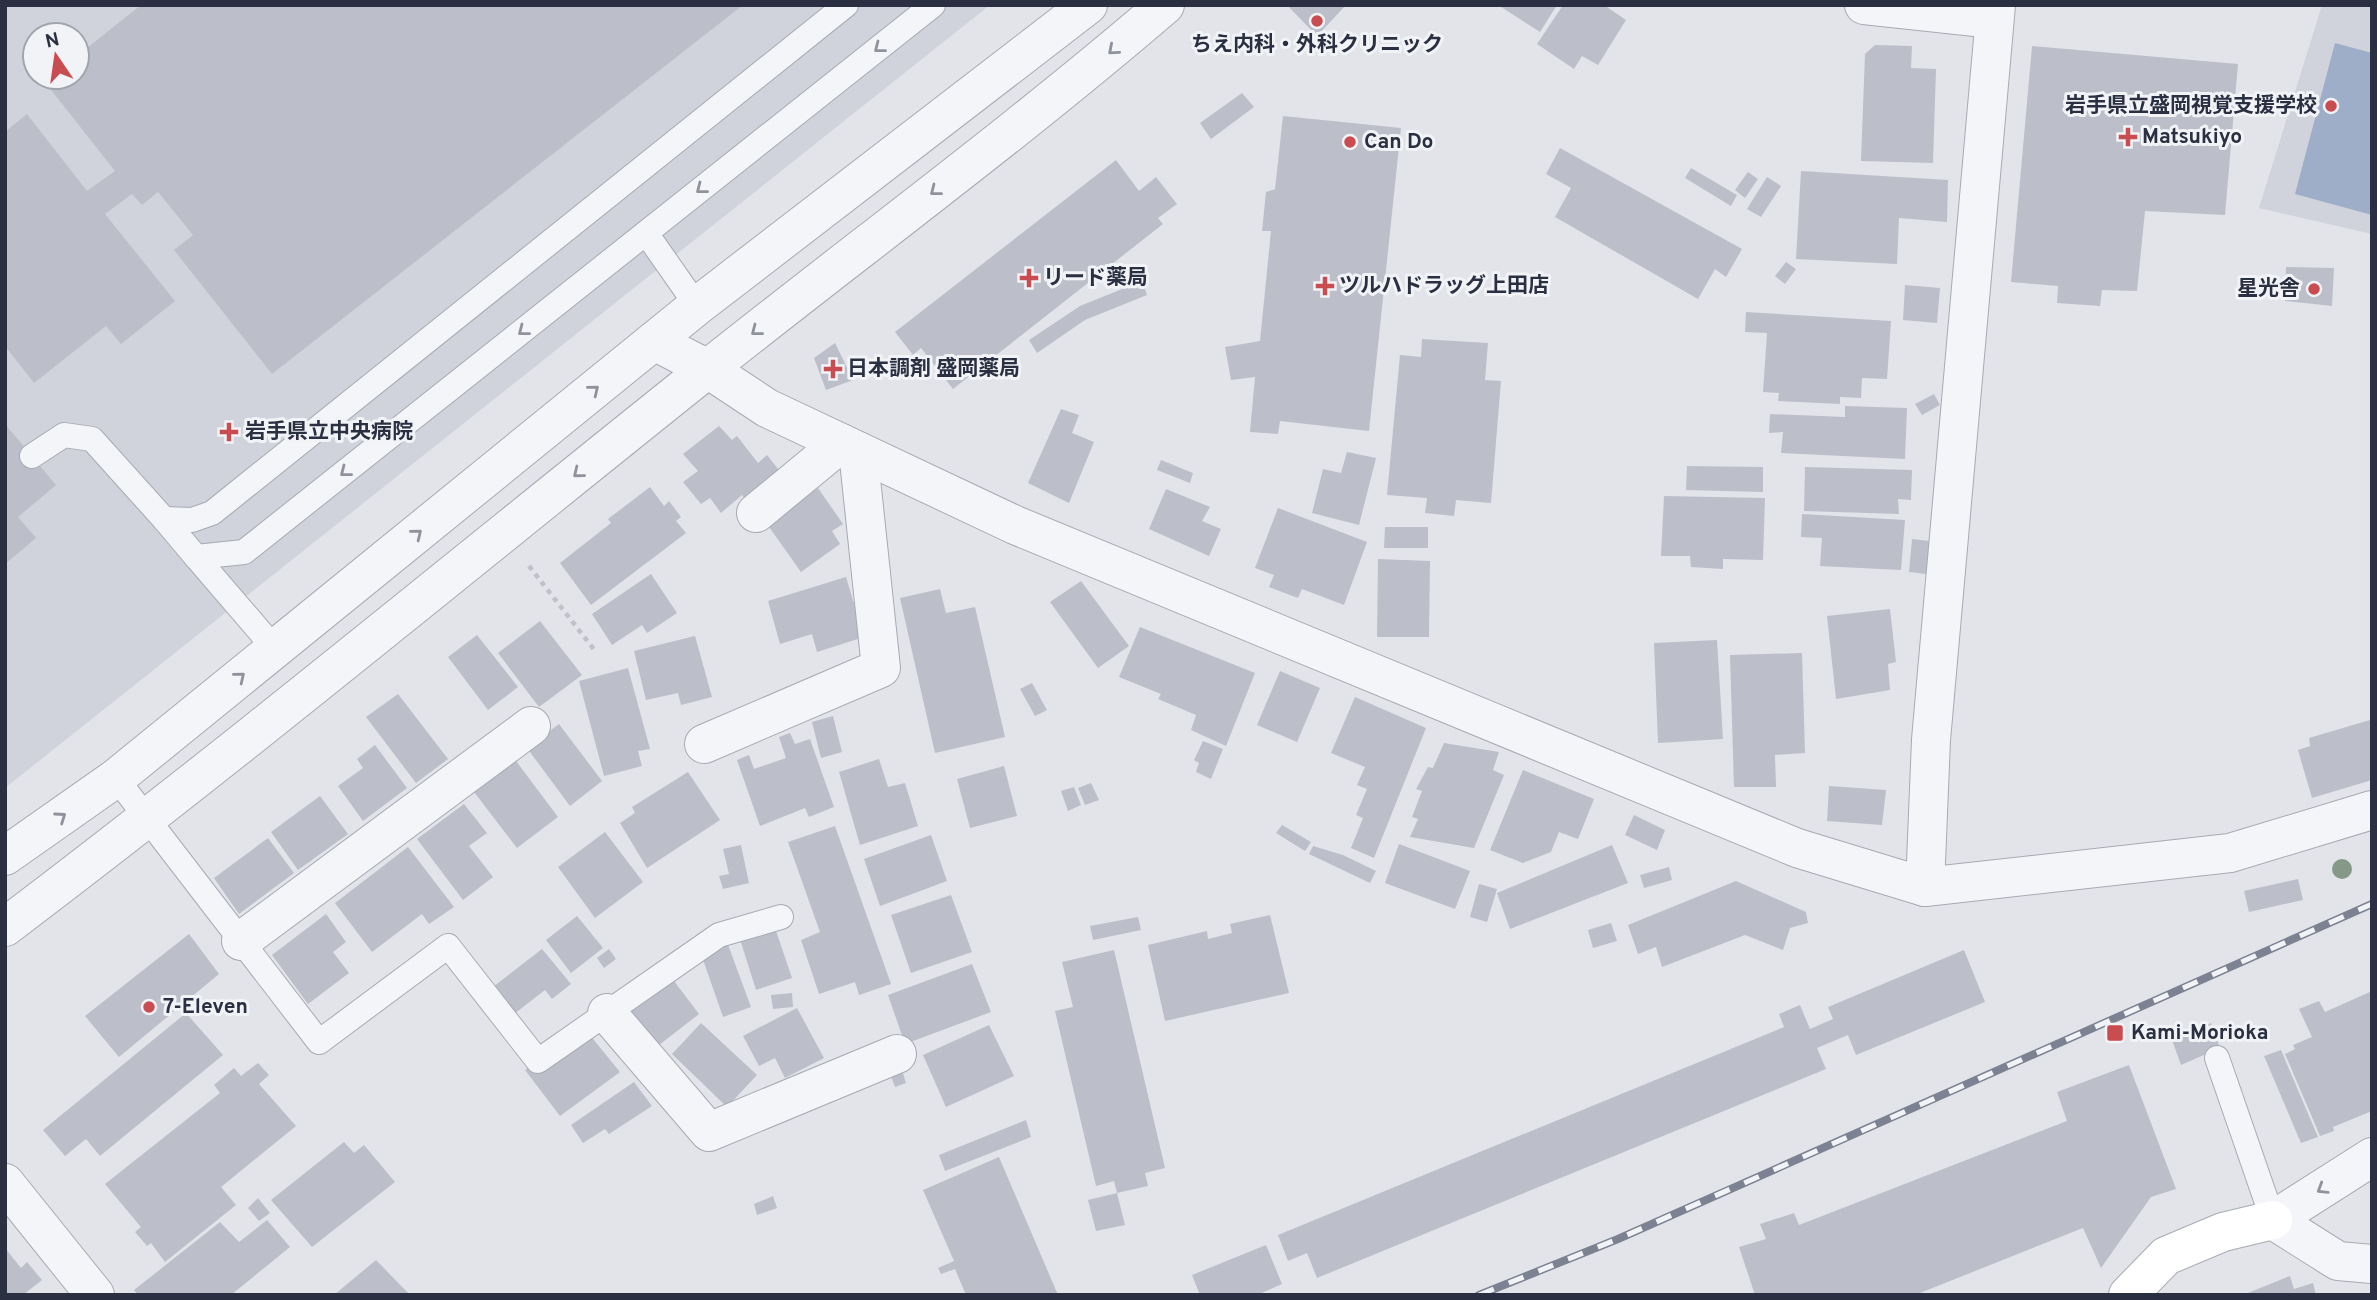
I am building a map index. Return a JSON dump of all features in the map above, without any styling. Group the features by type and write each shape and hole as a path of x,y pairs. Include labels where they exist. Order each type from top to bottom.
{"main road":[{"path":"2128,1295 2166,1256 2223,1232 2273,1220"}],"street":[{"path":"5,856 116,778 697,306 1088,5"},
{"path":"5,927 148,819 708,369 1092,68 1165,5"},
{"path":"1864,5 1995,12 1931,740 1925,887"},
{"path":"654,341 708,369 767,408 1015,526 1797,848 1925,887 2230,853 2372,810"},
{"path":"756,513 849,447"},
{"path":"704,744 881,668 849,447"},
{"path":"242,941 531,726"},
{"path":"607,1013 709,1132 897,1054"},
{"path":"2372,1157 2273,1220 2338,1261 2372,1264"},
{"path":"5,1183 95,1295"}],"lane":[{"path":"164,519 192,520 212,513 846,5"},
{"path":"197,556 244,552 933,5"},
{"path":"646,233 697,306"},
{"path":"32,456 64,435 92,439 197,556 275,649"},
{"path":"116,778 319,1042 448,946 537,1061 719,935 781,917"},
{"path":"2217,1058 2273,1220"}],"path":[{"path":"529,566 596,652"}],"shaded area":[{"name":"岩手県立中央病院","path":"5,5 990,5 5,788"},
{"name":"岩手県立盛岡視覚支援学校","path":"2322,5 2372,5 2372,234 2259,208"}],"water":[{"path":"2335,43 2372,53 2372,215 2295,194"}],"building":[{"name":"岩手県立中央病院","path":"141,5 743,5 272,374 174,250 193,235 158,192 142,205 132,194 105,214 175,301 121,344 106,326 34,383 5,346 5,132 27,114 87,191 115,171 52,91 91,91 91,45"},
{"name":"ちえ内科・外科クリニック","path":"1287,5 1346,5 1317,36"},
{"path":"1498,5 1557,5 1540,32"},
{"path":"1563,5 1604,5 1626,20 1598,65 1582,56 1574,69 1537,44"},
{"path":"1875,45 1912,46 1911,68 1936,69 1933,163 1861,161 1865,54"},
{"name":"Matsukiyo","path":"2032,46 2238,64 2225,215 2145,211 2137,291 2102,290 2100,306 2057,303 2058,286 2011,282"},
{"path":"1242,93 1254,107 1211,139 1200,123"},
{"name":"ツルハドラッグ上田店","path":"1283,116 1401,128 1369,431 1280,421 1278,434 1250,432 1255,377 1231,380 1225,347 1260,341 1271,231 1262,231 1266,192 1275,189"},
{"path":"1560,148 1742,249 1726,277 1715,269 1698,299 1555,217 1571,188 1546,174"},
{"name":"リード薬局","path":"1116,160 1139,191 1156,177 1177,204 1158,218 1163,224 953,389 921,348 913,355 895,332"},
{"path":"1691,168 1737,195 1731,206 1685,178"},
{"path":"1801,171 1948,180 1947,222 1899,218 1897,264 1796,259"},
{"path":"1748,172 1758,179 1745,198 1735,190"},
{"path":"1767,177 1781,186 1761,217 1747,209"},
{"path":"1786,262 1796,269 1785,284 1775,276"},
{"path":"2286,267 2334,268 2332,306 2285,301"},
{"path":"1142,281 1147,295 1085,320 1037,353 1029,340 1080,306"},
{"path":"1905,285 1940,288 1937,323 1903,320"},
{"path":"1746,312 1891,321 1887,379 1862,378 1861,398 1840,397 1840,404 1778,401 1779,393 1763,392 1767,333 1745,332"},
{"path":"1422,339 1488,343 1485,380 1501,381 1491,503 1456,500 1454,516 1425,513 1427,498 1387,495 1400,355 1421,357"},
{"name":"日本調剤 盛岡薬局","path":"835,343 853,380 826,390 814,358"},
{"path":"1934,394 1940,405 1922,415 1915,404"},
{"path":"1845,406 1907,408 1905,459 1781,453 1783,432 1769,433 1770,414 1845,417"},
{"path":"1061,409 1079,415 1072,433 1094,442 1069,503 1028,483"},
{"path":"5,424 56,485 18,517 36,538 5,564"},
{"path":"719,426 732,440 737,436 758,463 767,455 782,474 747,502 742,495 721,513 710,498 701,504 683,482 698,471 683,454"},
{"path":"1347,452 1376,458 1359,525 1312,513 1323,469 1341,473"},
{"path":"1161,460 1193,473 1190,483 1157,470"},
{"path":"1687,466 1763,467 1763,492 1686,490"},
{"path":"1805,467 1912,470 1911,500 1898,499 1899,514 1804,511"},
{"path":"650,487 664,506 669,501 681,517 676,521 686,533 591,605 560,563 611,523 608,519"},
{"path":"818,488 843,524 832,531 840,544 801,572 767,524"},
{"path":"1166,489 1210,507 1202,521 1221,529 1209,556 1149,529"},
{"path":"1664,496 1765,498 1763,560 1723,559 1723,569 1691,567 1690,556 1661,556"},
{"path":"1278,508 1367,542 1344,605 1302,589 1298,598 1269,587 1274,575 1255,568"},
{"path":"1802,514 1905,520 1901,570 1820,566 1822,538 1801,537"},
{"path":"1385,527 1428,527 1428,548 1384,548"},
{"path":"1912,539 1930,541 1926,574 1909,572"},
{"path":"1378,559 1430,561 1429,637 1377,637"},
{"path":"651,574 677,613 647,633 642,625 612,645 592,614"},
{"path":"846,577 864,637 817,652 812,634 780,644 768,601"},
{"path":"1081,581 1129,646 1098,668 1050,602"},
{"path":"940,589 946,613 975,607 1005,737 935,753 900,598"},
{"path":"1890,609 1896,662 1888,664 1890,690 1836,699 1827,616"},
{"path":"540,621 582,675 539,707 498,653"},
{"path":"1140,627 1255,673 1226,746 1191,730 1196,715 1158,699 1161,694 1119,677"},
{"path":"477,635 518,687 488,710 448,657"},
{"path":"695,636 712,697 681,705 678,693 646,700 634,651"},
{"path":"1717,640 1723,739 1658,743 1654,643"},
{"path":"1802,653 1805,753 1775,755 1776,787 1734,787 1730,655"},
{"path":"628,668 650,749 638,751 642,766 604,776 579,681"},
{"path":"1280,671 1320,688 1297,742 1257,725"},
{"path":"1032,683 1047,710 1035,716 1020,689"},
{"path":"398,694 448,759 416,783 366,717"},
{"path":"1355,697 1426,728 1374,858 1351,848 1363,818 1356,815 1367,789 1357,785 1365,767 1331,753"},
{"path":"833,716 842,752 821,758 812,722"},
{"path":"2370,720 2372,780 2312,798 2298,750 2310,746 2309,738"},
{"path":"559,724 602,781 570,806 527,748"},
{"path":"790,733 795,744 810,739 834,807 809,817 805,808 760,826 737,760 749,755 754,769 786,758 779,737"},
{"path":"1203,741 1223,749 1211,779 1196,772 1199,763 1194,760"},
{"path":"1444,743 1499,752 1493,770 1504,775 1474,848 1410,837 1418,819 1412,817 1422,791 1416,789 1428,767 1433,768"},
{"path":"375,745 407,788 363,821 338,786 363,768 357,759"},
{"path":"879,759 888,787 905,783 918,826 860,845 839,772"},
{"path":"516,761 558,817 517,848 474,792"},
{"path":"1004,766 1017,816 970,828 957,779"},
{"path":"1523,770 1594,799 1578,839 1559,832 1551,852 1523,863 1490,850"},
{"path":"688,772 720,820 647,868 620,823 635,813 632,807"},
{"path":"1091,783 1099,800 1085,805 1078,788"},
{"path":"1829,786 1886,790 1882,825 1827,821"},
{"path":"1074,787 1081,805 1068,811 1061,791"},
{"path":"320,796 348,834 298,870 271,832"},
{"path":"464,804 487,833 469,846 493,877 463,900 417,839"},
{"path":"1634,815 1665,830 1657,850 1625,835"},
{"path":"1282,825 1311,842 1305,851 1276,833"},
{"path":"835,826 891,984 859,995 855,982 819,994 801,940 820,932 788,842"},
{"path":"605,832 643,882 595,918 558,867"},
{"path":"931,835 947,881 880,906 864,859"},
{"path":"268,838 294,873 239,914 214,878"},
{"path":"1399,844 1470,871 1455,909 1385,883"},
{"path":"741,845 749,883 723,889 719,876 729,874 723,849"},
{"path":"1612,845 1628,883 1510,929 1497,893"},
{"path":"1313,846 1343,855 1376,871 1370,883 1309,854"},
{"path":"408,847 454,907 429,924 422,914 372,952 335,903"},
{"path":"1669,867 1672,880 1644,888 1640,875"},
{"path":"2298,879 2303,900 2249,912 2244,891"},
{"path":"1736,881 1806,912 1808,923 1790,928 1783,950 1745,935 1662,967 1656,947 1638,954 1628,925"},
{"path":"1479,884 1497,889 1487,922 1470,917"},
{"path":"951,895 972,952 911,973 891,915"},
{"path":"326,914 346,942 333,952 349,973 308,1004 272,955"},
{"path":"1270,915 1289,993 1165,1021 1148,945 1207,931 1208,939 1232,933 1230,924"},
{"path":"577,916 603,948 571,973 546,940"},
{"path":"1138,917 1141,930 1093,940 1090,926"},
{"path":"773,922 792,978 756,990 738,933"},
{"path":"1611,923 1617,941 1593,948 1588,930"},
{"path":"189,934 219,974 119,1057 85,1016"},
{"path":"727,942 751,1007 723,1017 700,951"},
{"path":"542,949 571,984 552,999 545,990 514,1014 493,987"},
{"path":"609,949 616,959 604,968 597,958"},
{"path":"1114,950 1165,1168 1145,1173 1148,1186 1117,1193 1114,1181 1096,1186 1055,1011 1073,1007 1062,962"},
{"path":"1964,950 1985,1002 1856,1055 1848,1035 1817,1048 1826,1069 1317,1278 1307,1253 1288,1261 1278,1235 1784,1027 1779,1014 1800,1005 1810,1029 1833,1019 1828,1007"},
{"path":"972,964 991,1012 905,1044 888,995"},
{"path":"671,977 699,1014 654,1049 623,1006"},
{"path":"2372,991 2372,1111 2333,1127 2334,1131 2320,1136 2285,1054 2295,1049 2293,1045 2312,1037 2299,1009 2319,1001 2325,1012"},
{"path":"792,993 793,1007 773,1009 771,995"},
{"path":"797,1008 824,1058 785,1078 775,1058 759,1066 743,1036"},
{"path":"186,1013 223,1055 100,1156 86,1139 65,1156 43,1130"},
{"path":"701,1023 757,1075 727,1107 672,1054"},
{"path":"2211,1023 2220,1048 2181,1065 2172,1040"},
{"path":"989,1025 1014,1076 946,1107 923,1055"},
{"path":"584,1028 620,1072 560,1116 525,1070"},
{"path":"2281,1050 2318,1137 2301,1143 2264,1056"},
{"path":"258,1063 269,1075 259,1084 296,1126 221,1187 236,1205 165,1262 151,1243 147,1246 135,1232 141,1227 105,1184 220,1093 214,1085 234,1068 241,1076"},
{"path":"2129,1065 2176,1189 2151,1197 2101,1268 2083,1228 1915,1295 1755,1295 1739,1247 1766,1239 1760,1224 1794,1213 1799,1225 2067,1121 2057,1092"},
{"path":"901,1067 906,1083 895,1087 889,1071"},
{"path":"634,1082 652,1106 609,1134 605,1129 583,1143 571,1125"},
{"path":"1026,1120 1031,1137 945,1171 939,1155"},
{"path":"344,1142 354,1153 364,1145 395,1182 312,1247 271,1200"},
{"path":"999,1157 1058,1295 966,1295 955,1269 941,1274 938,1268 954,1261 923,1190"},
{"path":"1117,1193 1125,1225 1096,1231 1088,1200"},
{"path":"773,1196 777,1208 757,1215 754,1204"},
{"path":"258,1198 270,1213 259,1221 248,1208"},
{"path":"267,1220 290,1247 231,1295 138,1295 134,1290 220,1222 239,1242"},
{"path":"1266,1245 1282,1284 1257,1295 1200,1295 1192,1275"},
{"path":"5,1248 21,1268 27,1262 42,1280 23,1295 5,1295"},
{"path":"376,1260 410,1295 334,1295"},
{"path":"2290,1276 2294,1289 2313,1283 2316,1295 2243,1295"}],"railway":[{"path":"1479,1295 1618,1239 2372,904"}],"place":[{"name":"ちえ内科・外科クリニック","path":"1317,21"},
{"name":"岩手県立盛岡視覚支援学校","path":"2331,106"},
{"name":"Matsukiyo","path":"2128,137"},
{"name":"Can Do","path":"1350,142"},
{"name":"リード薬局","path":"1029,278"},
{"name":"ツルハドラッグ上田店","path":"1325,286"},
{"name":"星光舎","path":"2314,289"},
{"name":"日本調剤 盛岡薬局","path":"833,369"},
{"name":"岩手県立中央病院","path":"229,432"},
{"name":"7-Eleven","path":"149,1007"},
{"name":"Kami-Morioka","path":"2115,1033"}]}
